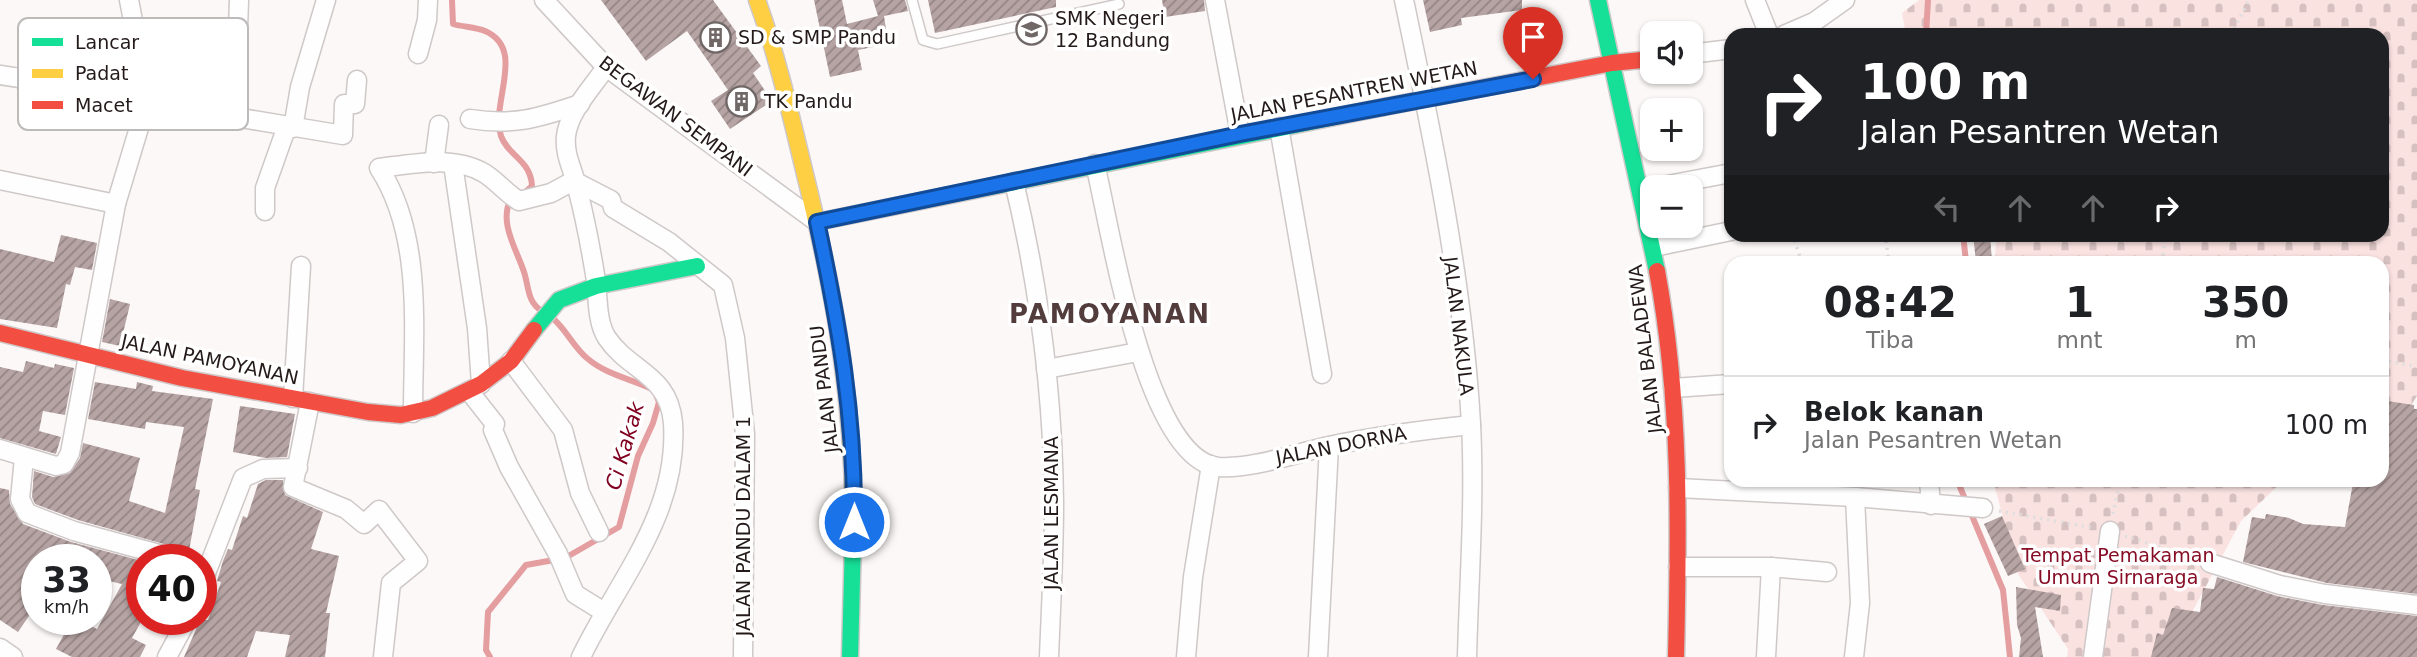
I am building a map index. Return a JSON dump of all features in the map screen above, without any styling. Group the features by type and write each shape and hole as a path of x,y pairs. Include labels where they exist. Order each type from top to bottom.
{"street":[{"path":"129,0 132,18"},
{"path":"238,18 239,0"},
{"path":"265,211 265,188 290,127 326,0"},
{"path":"418,54 427,20 428,0"},
{"name":"BEGAWAN SEMPANI","path":"544,0 606,67 817,222"},
{"name":"JALAN PANDU","path":"757,0 775,49 817,222 838,324 853,435 850,657"},
{"path":"1215,0 1240,134"},
{"name":"JALAN NAKULA","path":"1404,0 1425,100 1465,351 1471,425 1467,657"},
{"name":"JALAN BALADEWA","path":"1598,0 1612,63 1647,175"},
{"path":"1755,0 1766,28"},
{"path":"1801,28 1815,22 1845,0"},
{"path":"1703,52 1724,49"},
{"name":"JALAN PESANTREN WETAN","path":"817,222 1240,134 1612,63 1640,60"},
{"path":"580,657 656,522 668,481 673,437 672,414 662,388 606,335 576,181 565,153 570,120 606,67"},
{"path":"0,75 18,78"},
{"path":"248,119 342,135 344,104 355,104 357,80"},
{"path":"470,119 491,123 526,122 580,104"},
{"path":"439,125 443,163 477,328 475,388 495,424 493,430 509,467 558,554 575,594 604,612"},
{"path":"1279,127 1322,374"},
{"path":"0,449 55,466 67,460 116,204 138,130"},
{"path":"413,413 413,322 408,249 393,189 379,168 443,163 480,170 499,183 515,199 551,193 576,181"},
{"path":"1095,164 1138,352 1148,383 1194,457 1211,466 1193,577 1186,657"},
{"path":"1703,179 1724,174"},
{"path":"0,180 116,204"},
{"name":"JALAN PANDU DALAM 1","path":"576,181 611,200 613,208 670,242 723,285 735,338 745,434 743,657"},
{"name":"JALAN LESMANA","path":"1014,182 1046,369 1054,504 1049,657"},
{"path":"1654,247 1724,232"},
{"name":"JALAN BALADEWA","path":"1654,238 1673,388 1678,488 1676,657"},
{"path":"300,266 302,400 298,468 291,482 293,486 345,509 364,524 379,510 418,561 391,583 383,657"},
{"path":"597,286 697,266"},
{"name":"JALAN PAMOYANAN","path":"0,333 182,377 388,414 413,413 432,408 475,388 511,361 559,300 597,286"},
{"path":"1046,369 1138,352"},
{"path":"511,361 563,430 580,493 599,532"},
{"path":"1673,388 1724,384"},
{"name":"JALAN DORNA","path":"1211,466 1235,466 1394,433 1471,425"},
{"path":"1318,657 1329,446"},
{"path":"24,458 20,491 22,506 27,513 74,531 126,545"},
{"path":"215,544 243,478 263,469 298,468"},
{"path":"1929,487 1931,505"},
{"path":"1678,488 1855,497 1983,508"},
{"path":"1854,657 1860,603 1855,497"},
{"path":"2093,657 2110,531"},
{"path":"2210,563 2280,585 2325,594 2417,604"},
{"path":"1678,567 1771,567 1827,572"},
{"path":"1766,657 1771,567"},
{"path":"167,657 179,635"},
{"path":"0,648 13,657"}],"lane":[{"path":"912,0 923,40 937,44 1119,4"}],"path":[{"path":"2235,28 2249,0"},
{"path":"2389,361 2413,366"},
{"path":"2110,531 2119,487"},
{"path":"1983,508 2110,531 2210,563"}],"green space":[{"path":"1919,0 2417,0 2417,396 2389,440 2389,256 1995,256 1996,242 2389,242 2389,28 1905,28 1902,13"},
{"name":"Tempat Pemakaman Umum Sirnaraga","path":"1995,487 2277,487 2241,521 2168,657 2067,657 2068,649 2018,574"}],"building":[{"path":"601,0 713,0 761,66 753,73 772,101 730,129 711,101 728,90 687,31 646,61"},
{"path":"814,0 842,0 847,24 878,16 873,0 905,0 908,11 884,16 886,29 876,34 878,46 858,50 862,70 830,77"},
{"path":"928,0 1056,0 1056,7 935,33"},
{"path":"1162,0 1204,0 1205,11 1165,17"},
{"path":"1423,0 1522,0 1522,10 1461,18 1462,25 1430,32"},
{"path":"61,235 97,243 92,270 75,267 70,285 66,284 57,328 0,319 0,249 54,262"},
{"path":"1974,242 1991,242 1992,256 1975,256"},
{"path":"110,299 130,304 120,346 102,342"},
{"path":"26,361 54,368 55,364 74,368 65,415 43,411 39,431 61,437 56,454 0,438 0,367 23,372"},
{"path":"95,382 136,389 137,382 153,386 152,391 213,399 195,489 200,490 190,544 164,544 78,520 35,504 32,497 34,471 53,477 70,473 80,458 83,443 140,458 129,501 165,513 184,427 146,422 145,429 88,419"},
{"path":"2389,401 2414,405 2414,409 2417,409 2417,594 2327,583 2243,562 2252,517 2265,519 2266,514 2289,518 2303,524 2345,527 2352,487 2389,487"},
{"path":"240,406 295,414 287,457 266,458 233,452"},
{"path":"266,480 283,480 285,495 323,512 311,549 339,556 326,613 330,613 325,657 285,657 290,635 256,631 247,657 184,657 194,635 217,635 217,594 221,582 217,581 228,549 232,550 243,516 247,518 258,484"},
{"path":"0,488 9,490 10,504 23,524 78,544 21,544 21,628 18,632 0,620"},
{"path":"2002,516 2025,569 2008,576 1984,524"},
{"path":"112,553 126,557 126,635 134,635 132,638 146,645 140,657 72,657 56,649 64,635 112,635 112,602 122,584 112,582"},
{"path":"2217,577 2277,596 2323,605 2417,616 2417,657 2151,657 2157,633 2163,635 2172,608 2200,612 2203,588 2214,589"},
{"path":"2016,587 2061,595 2060,611 2035,607 2043,657 2019,657 2021,638 2017,625"}],"waterway":[{"name":"Ci Kakak","path":"452,0 453,24 485,31 497,39 504,50 505,78 499,123 504,143 524,164 531,177 532,186 522,195"},
{"path":"1926,28 1928,0"},
{"name":"Ci Kakak","path":"511,199 507,217 510,236 531,299 542,311"},
{"path":"1964,242 1965,256"},
{"name":"Ci Kakak","path":"490,657 486,650 488,612 526,565 565,558 619,527 638,456 659,402 654,390 611,373 588,359 551,317"},
{"path":"1960,487 2003,590 2010,657"}],"traffic: fast":[{"path":"1598,0 1657,271"},
{"path":"817,222 1384,107"},
{"path":"534,330 559,300 596,286 697,266"},
{"path":"850,657 853,539"}],"traffic: slow":[{"path":"757,0 788,105 834,307 851,444 853,539"}],"traffic: jam":[{"path":"1384,107 1612,63 1640,60"},
{"path":"1657,271 1671,367 1677,464 1676,657"},
{"path":"0,333 182,378 368,412 401,415 432,408 481,384 511,361 534,330"}],"place":[{"name":"SMK Negeri 12 Bandung","path":"1032,29"},
{"name":"SD & SMP Pandu","path":"715,37"},
{"name":"TK Pandu","path":"741,101"}],"district":[{"name":"PAMOYANAN","path":"1110,314"}],"route":[{"path":"854,522 853,435 845,364 817,222 1240,134 1533,79"}]}
